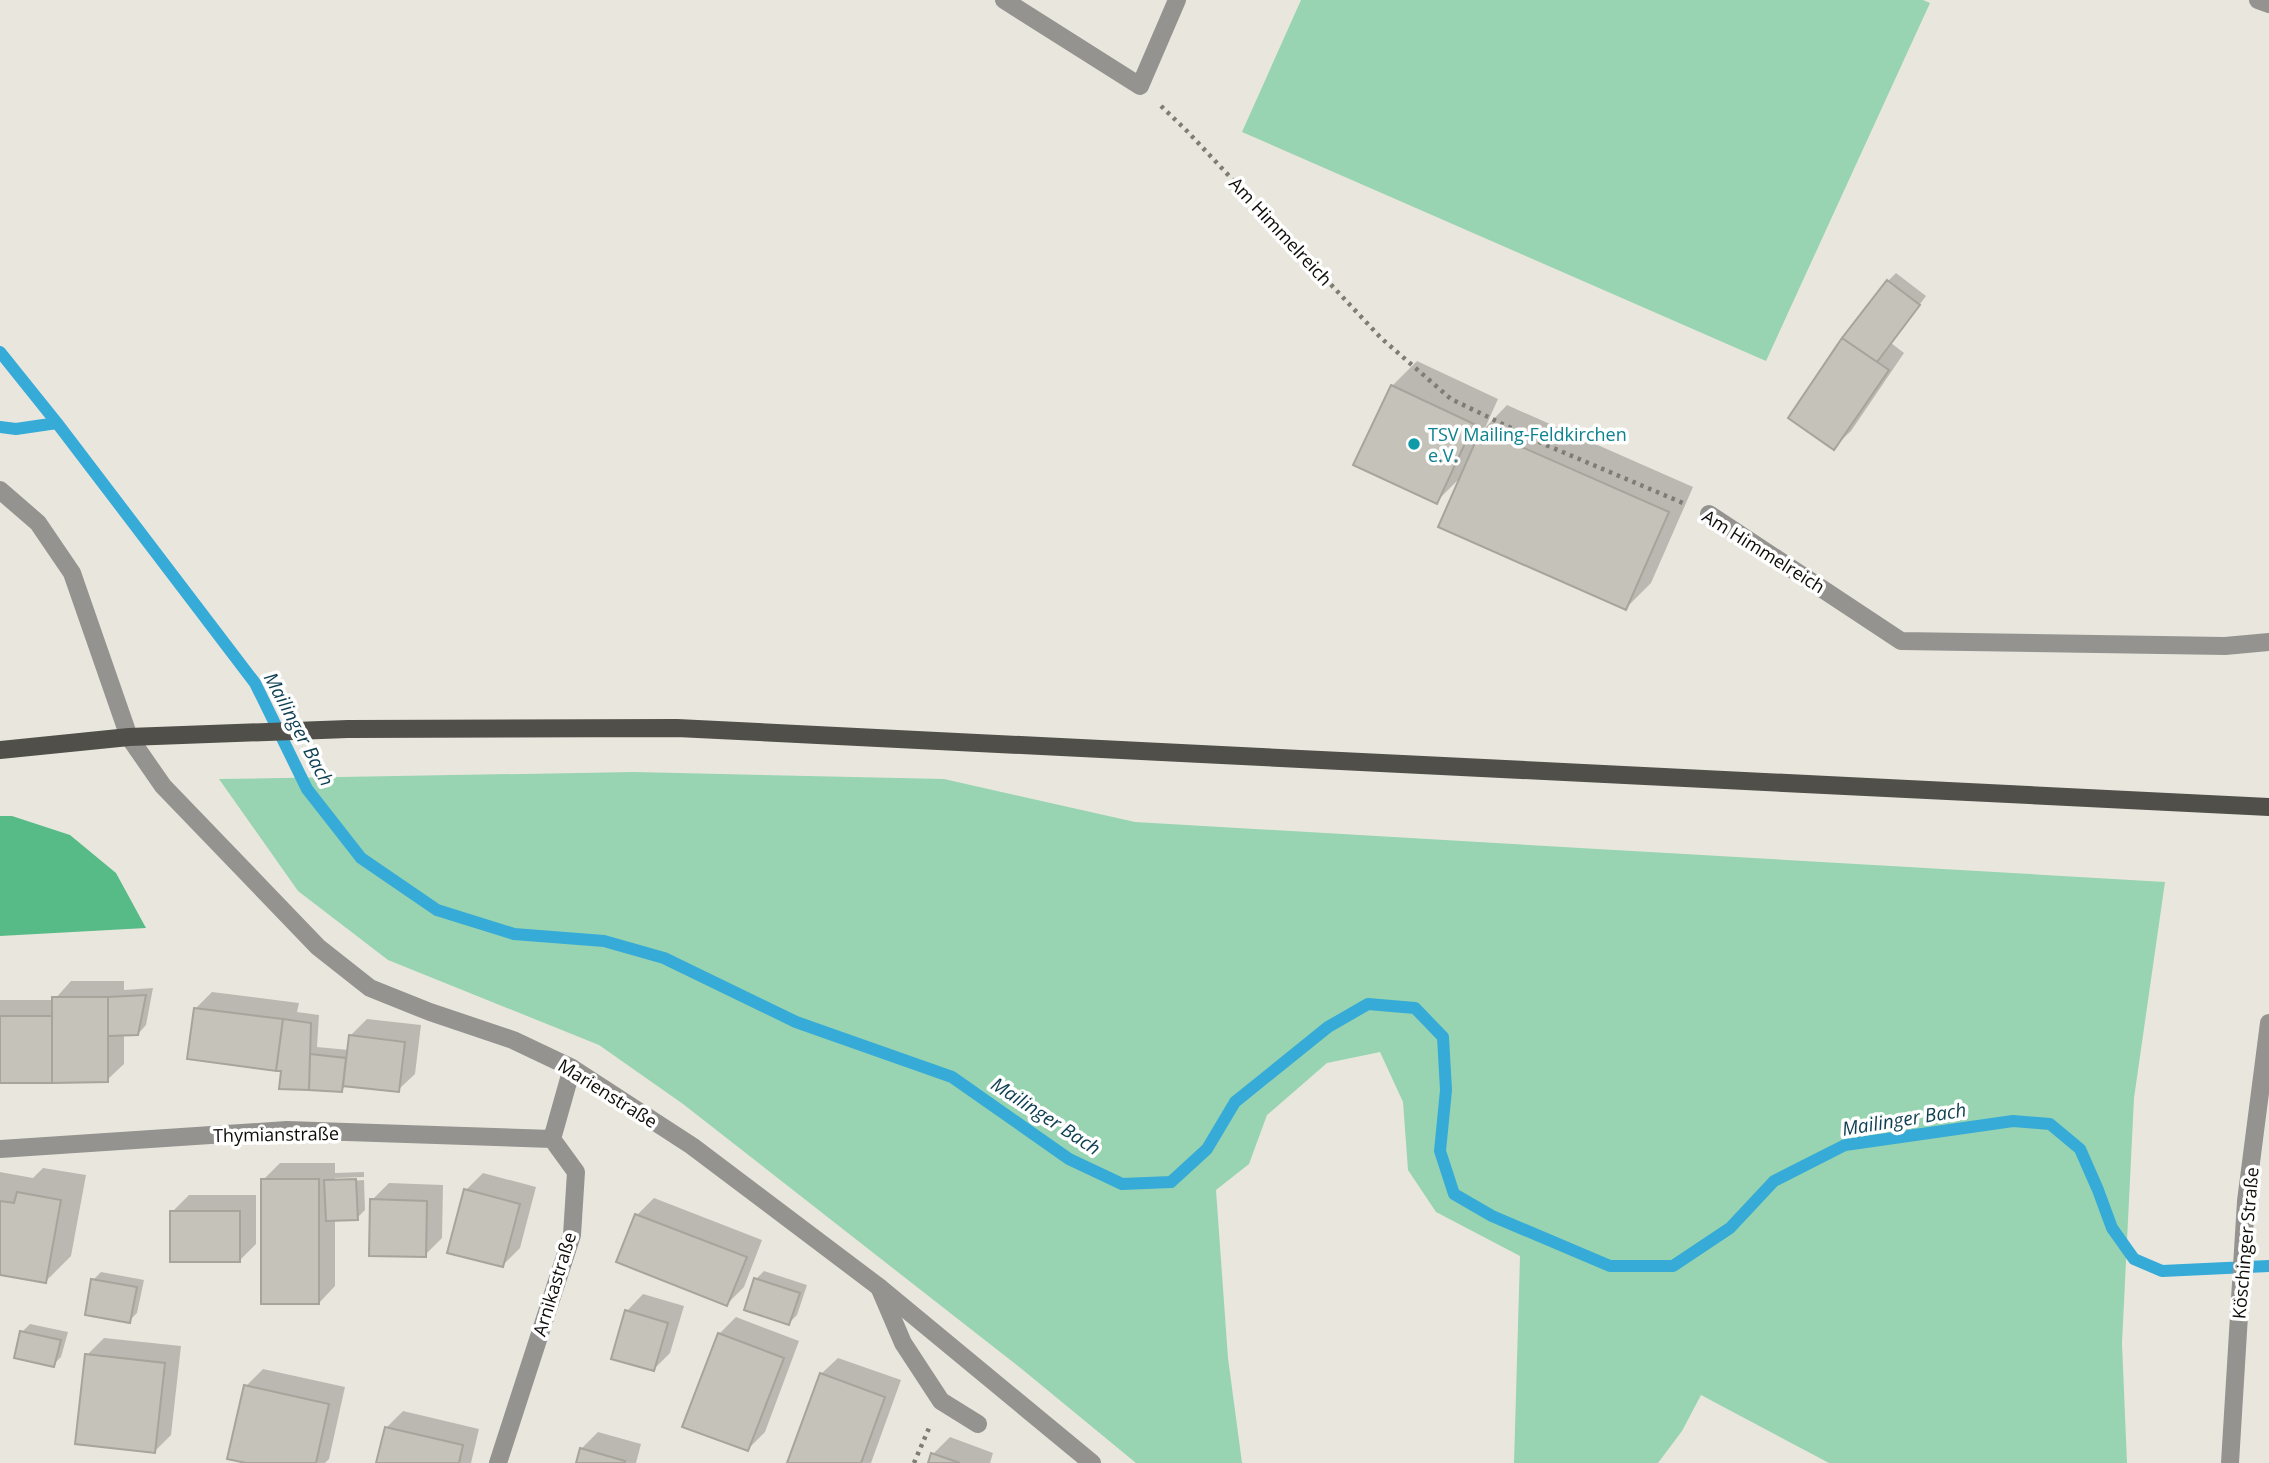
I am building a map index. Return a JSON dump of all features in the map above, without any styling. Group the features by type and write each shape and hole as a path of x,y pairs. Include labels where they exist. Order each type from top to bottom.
{"main road":[{"path":"0,750 129,737 348,729 690,729 2269,807"}],"street":[{"path":"1004,0 1140,86 1177,0"},
{"path":"2258,0 2269,4"},
{"name":"Marienstraße","path":"0,490 38,523 72,573 129,737 163,786 318,947 370,988 513,1040 572,1068 692,1146 879,1287 1093,1463"},
{"name":"Am Himmelreich","path":"1709,514 1901,641 2225,646 2269,642"},
{"name":"Köschinger Straße","path":"2230,1463 2246,1201 2269,1023"},
{"path":"552,1139 572,1068"},
{"name":"Thymianstraße","path":"0,1149 287,1130 552,1139"},
{"name":"Arnikastraße","path":"498,1463 572,1235 576,1172 552,1139"},
{"path":"879,1287 903,1343 941,1401 978,1423"}],"path":[{"name":"Am Himmelreich","path":"1140,86 1187,131 1381,338 1451,399 1546,445 1709,514"},
{"path":"914,1463 941,1401"}],"green space":[{"path":"1301,0 1923,0 1930,3 1766,361 1242,132"},
{"path":"634,772 944,779 1135,822 2165,882 2134,1098 2122,1343 2127,1463 1829,1463 1701,1395 1682,1431 1658,1463 1514,1463 1520,1256 1436,1212 1408,1170 1403,1102 1380,1052 1327,1063 1267,1115 1249,1164 1216,1190 1228,1358 1242,1463 1136,1463 1023,1370 683,1104 599,1045 388,960 298,891 219,779"},
{"path":"0,816 12,816 70,835 116,873 146,928 0,936"}],"building":[{"path":"1887,280 1920,305 1877,362 1842,338"},
{"path":"1842,338 1889,370 1834,450 1788,418"},
{"name":"TSV Mailing-Feldkirchen e.V.","path":"1391,385 1474,424 1437,504 1353,465"},
{"name":"TSV Mailing-Feldkirchen e.V.","path":"1481,429 1669,512 1626,610 1438,527"},
{"path":"146,995 138,1035 108,1036 108,997"},
{"path":"52,997 108,997 108,1082 52,1083"},
{"path":"194,1008 283,1019 276,1071 187,1059"},
{"path":"0,1016 52,1016 52,1083 0,1083"},
{"path":"283,1019 311,1023 309,1090 279,1089 281,1071 276,1071"},
{"path":"349,1035 405,1042 399,1092 343,1086"},
{"path":"310,1054 346,1058 342,1092 309,1090"},
{"path":"261,1179 319,1179 319,1304 261,1304"},
{"path":"356,1179 358,1220 326,1221 324,1180"},
{"path":"464,1189 520,1204 503,1267 447,1253"},
{"path":"17,1192 61,1200 46,1283 0,1275 0,1201 14,1203"},
{"path":"370,1199 427,1201 426,1257 369,1256"},
{"path":"170,1211 240,1211 240,1262 170,1262"},
{"path":"635,1214 747,1257 727,1306 616,1262"},
{"path":"754,1278 800,1293 789,1325 744,1310"},
{"path":"91,1279 137,1287 130,1323 85,1315"},
{"path":"625,1310 668,1323 654,1371 611,1359"},
{"path":"20,1331 61,1340 54,1367 14,1358"},
{"path":"718,1333 784,1358 748,1451 682,1427"},
{"path":"85,1354 165,1363 155,1453 75,1444"},
{"path":"820,1373 885,1397 861,1463 787,1463"},
{"path":"244,1385 329,1404 316,1463 246,1463 227,1459"},
{"path":"385,1427 463,1445 459,1463 376,1463"},
{"path":"580,1448 625,1461 625,1463 576,1463"},
{"path":"931,1453 960,1463 928,1463"}],"waterway":[{"path":"0,352 57,423"},
{"name":"Mailinger Bach","path":"0,427 16,429 57,423 255,683 307,789 361,858 437,910 514,934 604,941 664,958 796,1022 952,1077 1069,1159 1122,1184 1171,1182 1207,1149 1235,1102 1328,1027 1368,1004 1415,1008 1443,1037 1446,1090 1440,1151 1454,1194 1492,1216 1610,1266 1673,1266 1730,1228 1774,1181 1845,1145 2013,1121 2050,1124 2080,1149 2112,1228 2134,1259 2162,1271 2269,1266"}],"place":[{"name":"TSV Mailing-Feldkirchen e.V.","path":"1414,444"}]}
